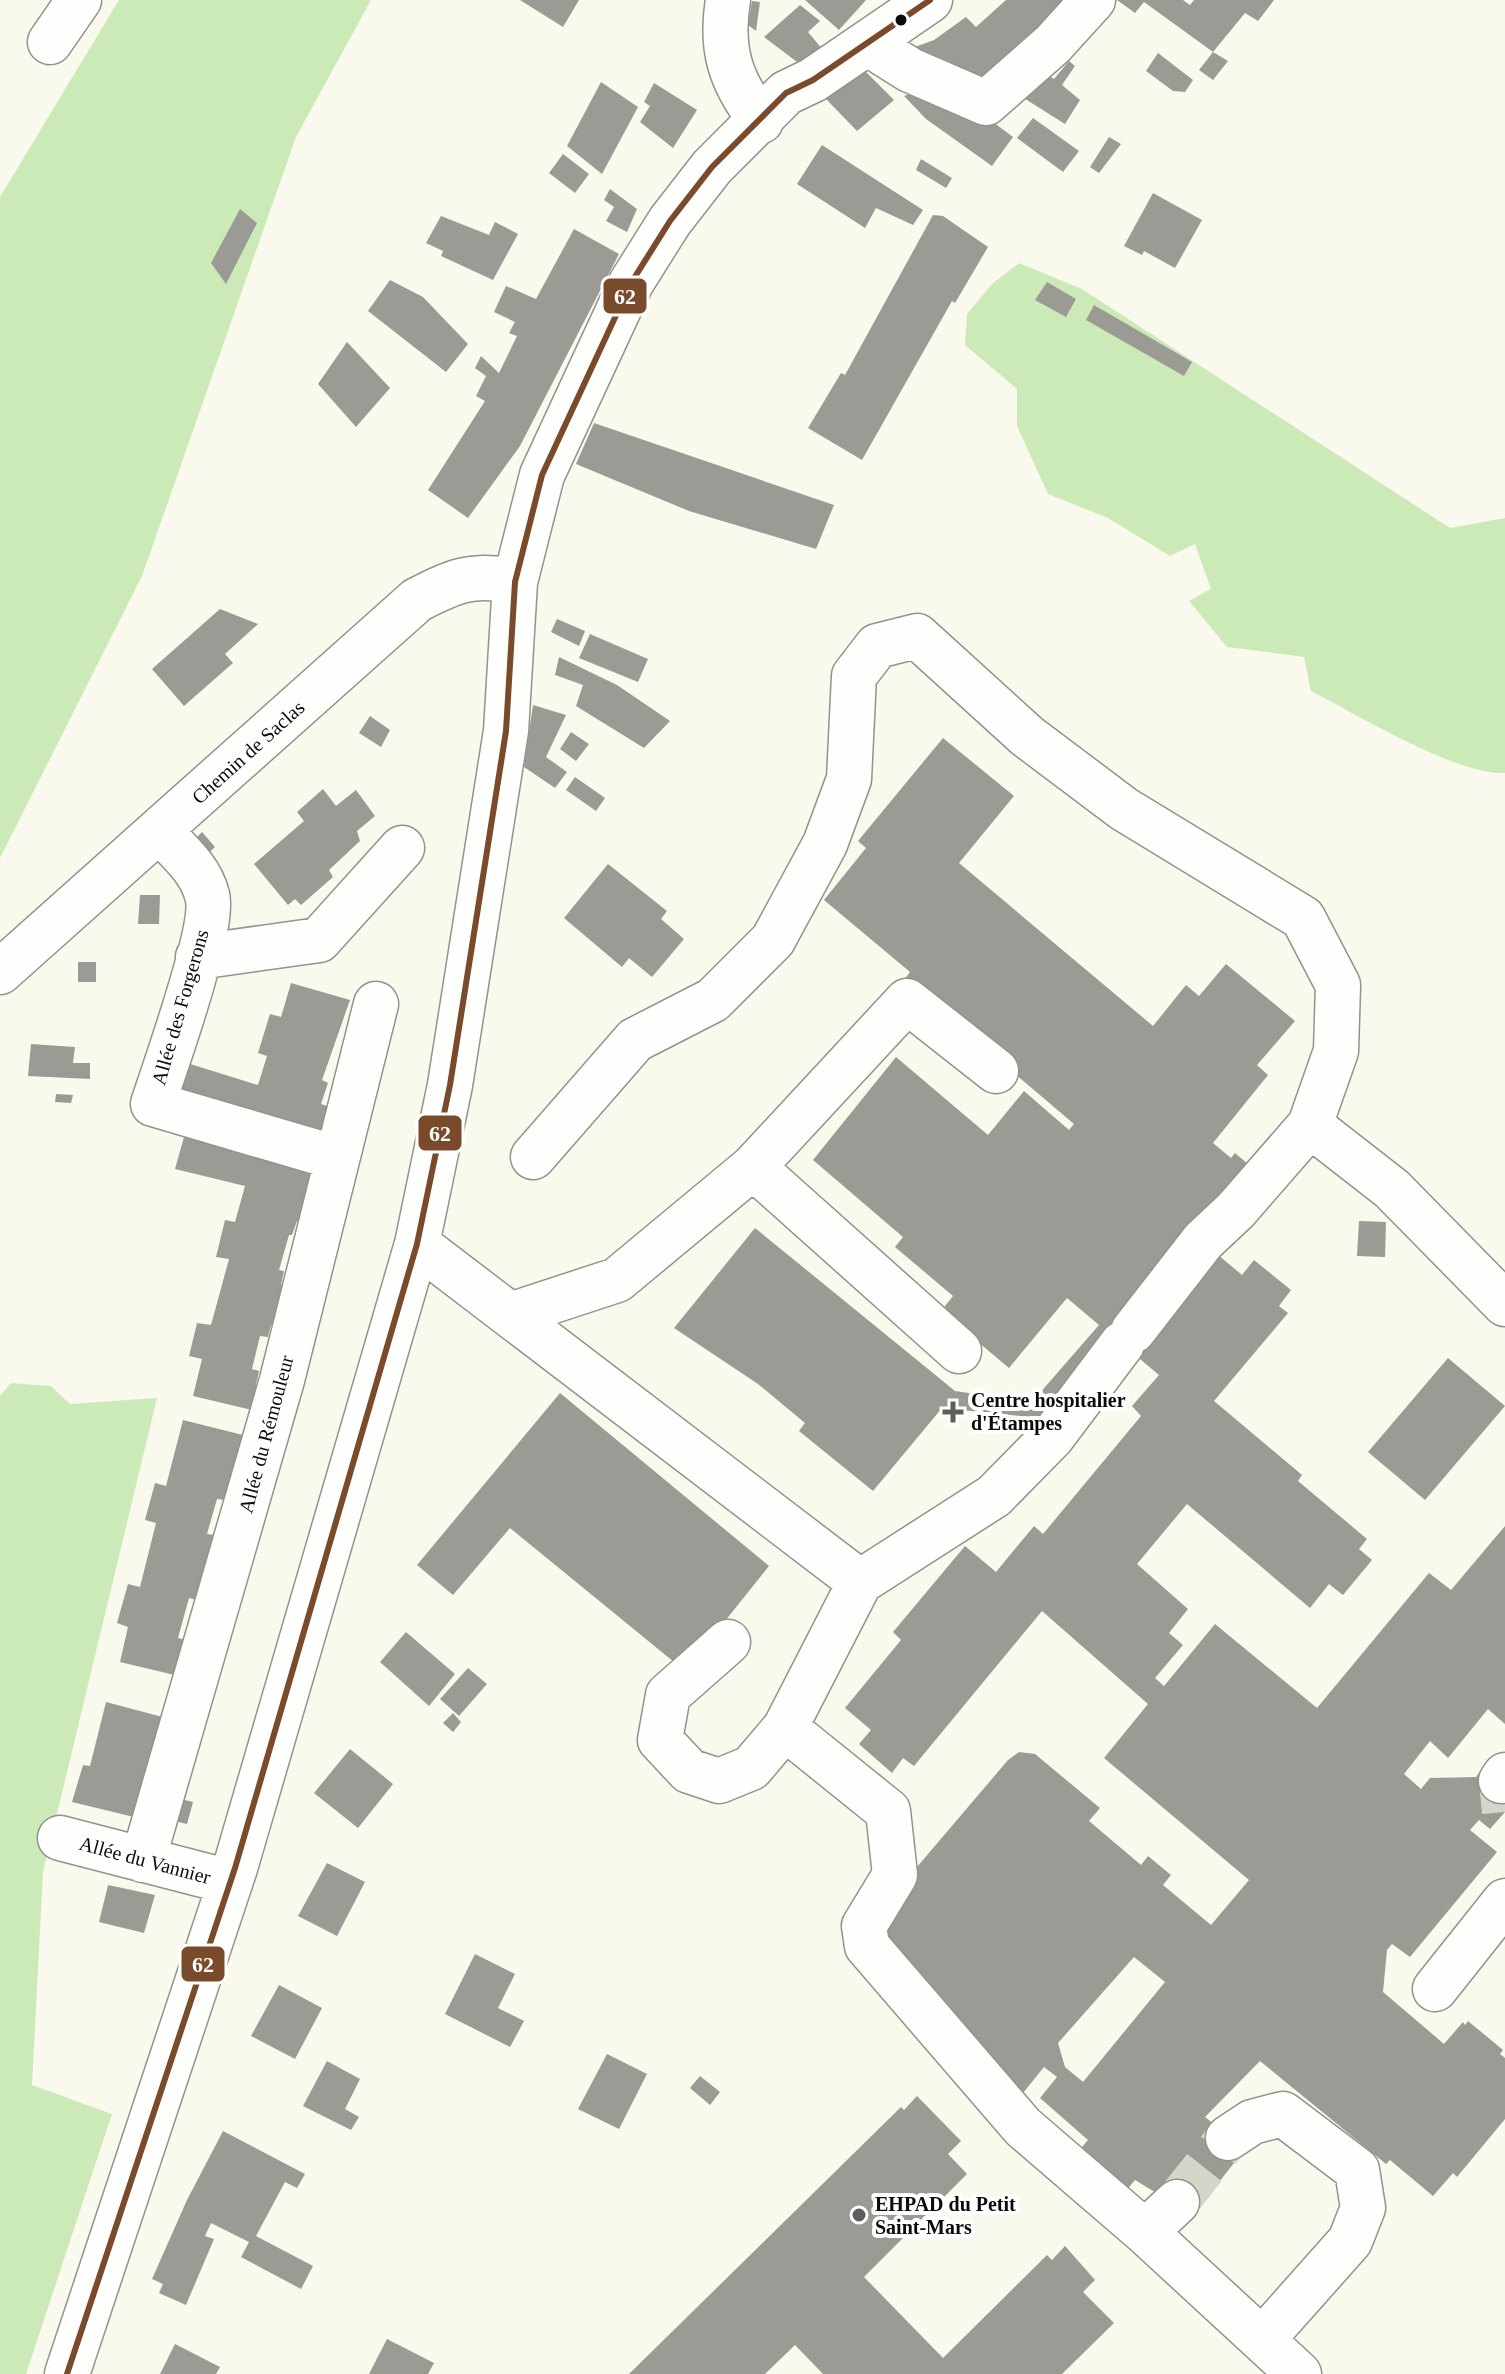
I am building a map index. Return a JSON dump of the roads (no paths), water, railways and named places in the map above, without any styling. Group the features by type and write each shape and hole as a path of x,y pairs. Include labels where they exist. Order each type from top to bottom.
{"street":[{"path":"50,42 79,0"},
{"path":"728,0 723,30 728,58 738,90 761,121"},
{"path":"67,2374 230,1882 417,1244 452,1070 506,731 515,582 542,475 631,283 670,221 712,167 786,93 813,80 930,0"},
{"path":"867,43 910,70 986,103 1053,44 1093,0"},
{"name":"Chemin de Saclas","path":"0,972 417,600 455,581 489,576 515,582"},
{"path":"533,1157 635,1040 713,1000 773,940 825,844 849,779 854,676 877,646 917,636 1027,736 1124,809 1303,918 1338,985 1336,1051 1310,1125 1236,1210 1203,1241 1052,1437 994,1496 860,1582 785,1728 751,1768 719,1781 689,1771 660,1740 668,1695 728,1642"},
{"name":"Allée des Forgerons","path":"160,831 199,874 208,899 198,957 153,1104 337,1158"},
{"path":"198,957 319,940 402,848"},
{"path":"510,1315 617,1280 753,1167 907,1001 996,1071"},
{"name":"Allée du Rémouleur","path":"143,1860 282,1380 376,1004"},
{"path":"1310,1125 1392,1189 1505,1304"},
{"path":"753,1167 959,1351"},
{"path":"417,1244 860,1582"},
{"path":"785,1728 888,1811 895,1875 864,1926 867,1946 1023,2127 1145,2232 1299,2374"},
{"name":"Allée du Vannier","path":"60,1838 230,1882"},
{"path":"1435,1989 1505,1901"},
{"path":"1228,2138 1252,2122 1283,2114 1357,2170 1363,2208 1350,2241 1262,2340"},
{"path":"1145,2232 1177,2202"}],"tunnel":[{"path":"1501,1781 1504,1812"},
{"path":"1177,2202 1228,2138"}],"place":[{"name":"Centre hospitalier d'Étampes","path":"953,1412"},
{"name":"EHPAD du Petit Saint-Mars","path":"859,2215"}]}
